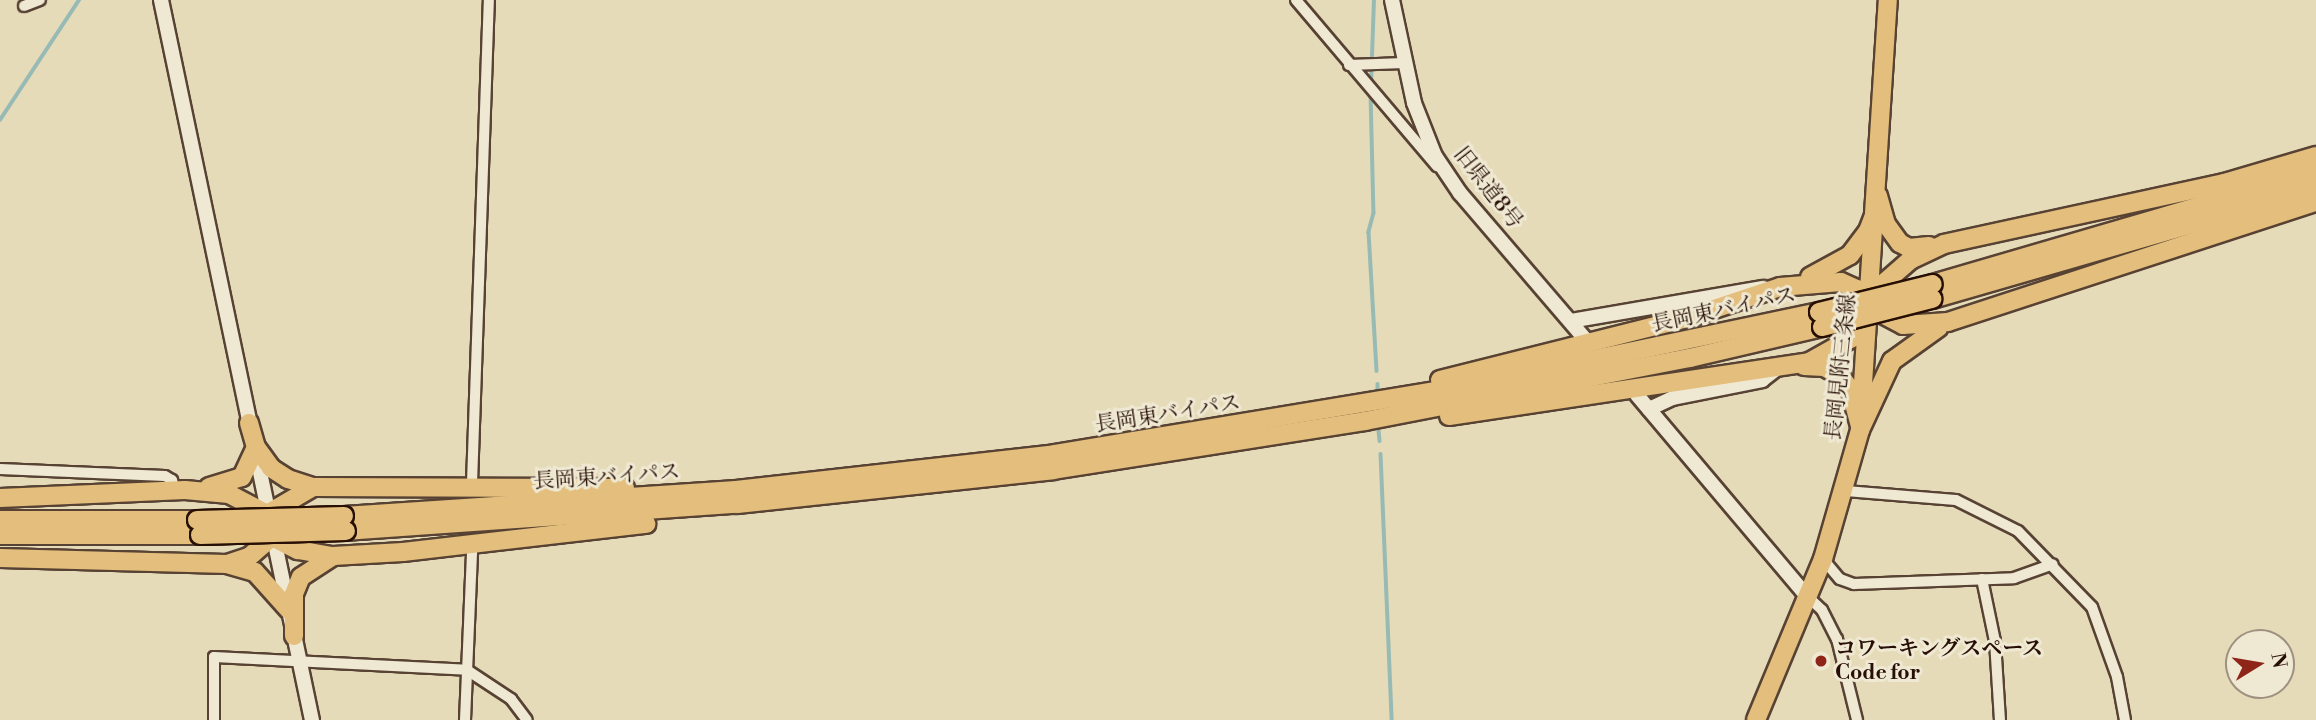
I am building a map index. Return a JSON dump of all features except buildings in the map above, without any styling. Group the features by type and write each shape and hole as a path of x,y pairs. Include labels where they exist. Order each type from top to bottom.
{"main road":[{"name":"長岡見附三条線","path":"1756,720 1823,559 1846,491 1860,430 1871,306 1888,0"},
{"path":"1877,202 1886,224 1900,243 1909,248 1944,244 2199,188 2316,156"},
{"name":"長岡東バイパス","path":"1933,292 2316,172"},
{"name":"長岡東バイパス","path":"0,535 591,517 885,489 1065,468 1366,421 1690,358 1821,320 2316,188"},
{"path":"1381,402 1419,385 1690,317 1777,288 1850,255 1868,231 1877,202"},
{"path":"1777,288 1841,282 1857,289 1871,306 1903,325 1948,322 2316,202"},
{"path":"1784,367 1836,350 1863,328 1871,306 1905,264 1944,244"},
{"name":"長岡東バイパス","path":"345,523 922,471 1173,438 1821,320"},
{"path":"1860,430 1892,361 1948,322"},
{"path":"1366,421 1431,418 1784,367 1825,367 1840,376 1850,389 1860,430"},
{"path":"249,423 256,447 271,468 288,479 313,486 570,490 922,471"},
{"path":"0,498 180,490 236,481 254,451"},
{"path":"180,490 229,494 267,514 313,486"},
{"path":"293,636 294,594 301,577 321,559 333,556 525,538 885,489"},
{"name":"長岡東バイパス","path":"0,520 198,527"},
{"path":"227,564 249,557 272,537 298,550 333,556"},
{"path":"0,558 227,564 255,572 289,610"}],"street":[{"path":"24,6 40,0"},
{"path":"161,0 312,720"},
{"path":"472,483 489,0"},
{"path":"1297,0 1349,65 1460,193"},
{"name":"旧県道8号","path":"1392,0 1404,63 1424,132 1460,193 1585,339"},
{"path":"1349,65 1404,63"},
{"path":"1571,321 1756,287 1777,288"},
{"path":"1650,409 1673,398 1762,380 1784,367"},
{"path":"1637,395 1808,597 1837,639 1857,720"},
{"path":"0,469 155,475 172,480 180,490"},
{"path":"1846,491 1956,500 2005,521 2053,564 2092,607 2117,677 2125,720"},
{"path":"465,720 472,550"},
{"path":"1823,559 1845,583 2014,578 2053,564"},
{"path":"1982,579 1995,641 2000,720"},
{"path":"214,720 214,657 467,670 511,699 527,720"}],"waterway":[{"path":"0,120 79,0"},
{"path":"1371,85 1374,0"},
{"path":"1371,93 1374,213 1369,232 1377,371"},
{"path":"1378,384 1378,389"},
{"path":"1379,431 1380,441"},
{"path":"1381,454 1392,720"}],"place":[{"name":"コワーキングスペース Code for","path":"1821,661"}]}
